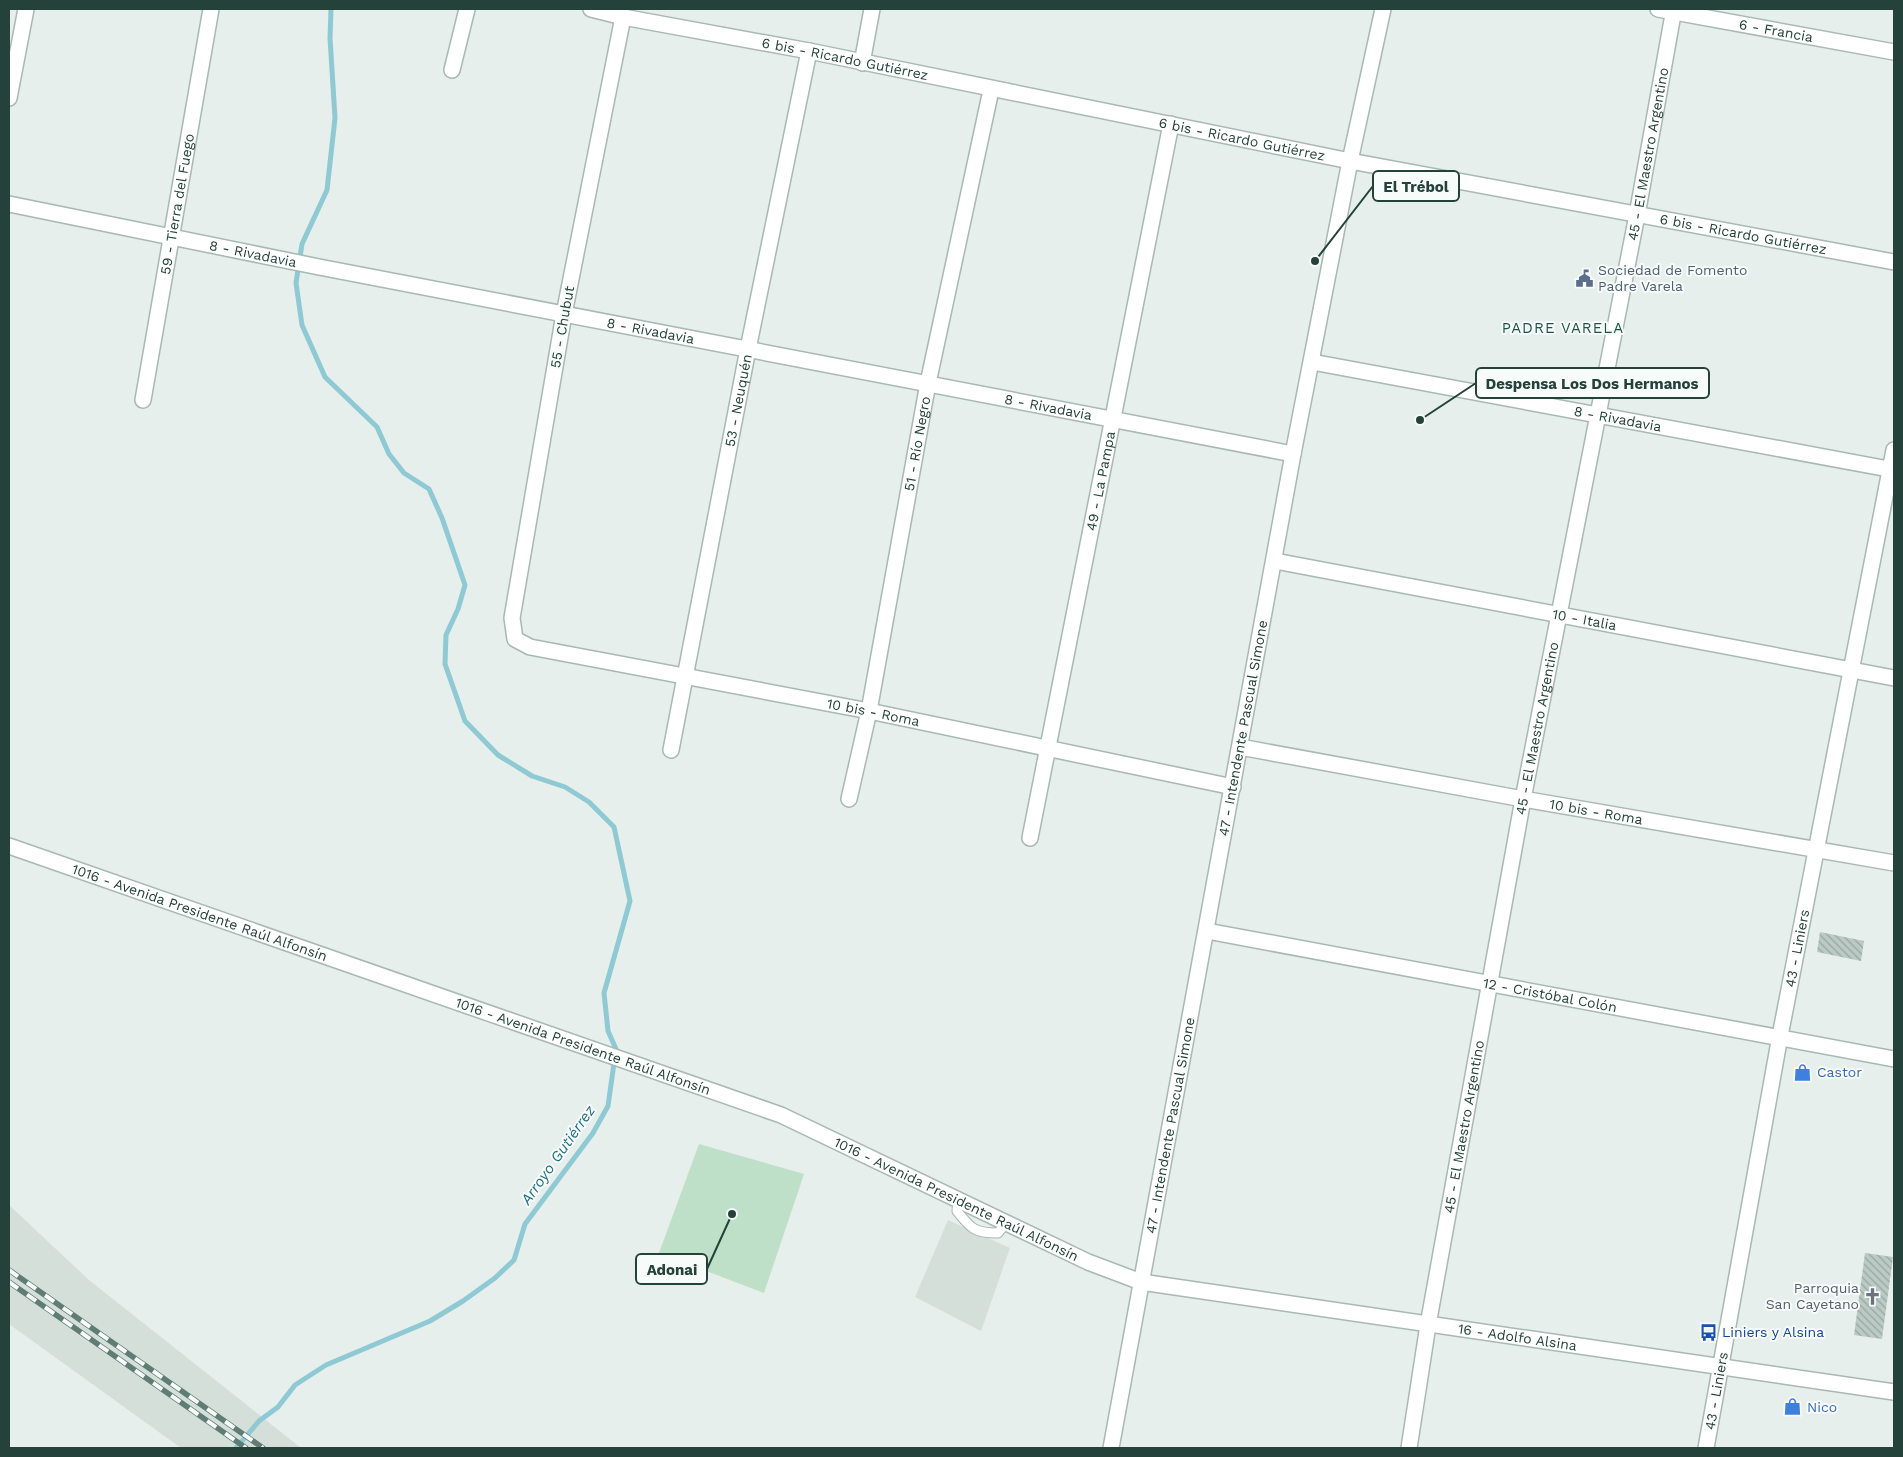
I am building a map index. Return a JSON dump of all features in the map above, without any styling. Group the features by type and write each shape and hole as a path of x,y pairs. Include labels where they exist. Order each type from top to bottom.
{"street":[{"path":"9,98 26,9"},
{"name":"59 - Tierra del Fuego","path":"143,400 211,9"},
{"path":"452,70 467,9"},
{"name":"6 bis - Ricardo Gutiérrez","path":"591,9 623,17 809,51 991,90 1171,124 1350,161 1894,262"},
{"path":"862,62 872,9"},
{"name":"47 - Intendente Pascual Simone","path":"1111,1448 1293,454 1350,161 1383,9"},
{"name":"6 - Francia","path":"1658,9 1674,10 1894,52"},
{"name":"45 - El Maestro Argentino","path":"1409,1448 1428,1324 1523,799 1597,415 1638,215 1674,10"},
{"name":"55 - Chubut","path":"515,638 512,618 564,314 623,17"},
{"name":"53 - Neuquén","path":"671,750 748,349 809,51"},
{"name":"51 - Río Negro","path":"849,798 869,711 928,383 991,90"},
{"name":"49 - La Pampa","path":"1030,838 1171,124"},
{"name":"8 - Rivadavia","path":"9,204 319,267 1293,454"},
{"name":"8 - Rivadavia","path":"1312,362 1893,469"},
{"name":"43 - Liniers","path":"1706,1448 1780,1036 1893,469 1894,450"},
{"name":"10 - Italia","path":"1275,560 1894,678"},
{"name":"10 bis - Roma","path":"515,638 530,647 685,678 869,711 1048,750 1233,787"},
{"name":"10 bis - Roma","path":"1240,747 1523,799 1817,848 1894,863"},
{"name":"1016 - Avenida Presidente Raúl Alfonsín","path":"9,846 781,1115 1088,1262 1141,1282"},
{"name":"12 - Cristóbal Colón","path":"1207,930 1780,1036 1894,1059"},
{"name":"16 - Adolfo Alsina","path":"1141,1282 1894,1392"}],"shaded area":[{"path":"9,1205 89,1280 301,1448 181,1448 9,1324"},
{"path":"948,1220 1010,1248 981,1331 915,1297"}],"green space":[{"path":"699,1144 804,1174 764,1293 659,1253"}],"building":[{"path":"1820,932 1864,941 1861,961 1817,952"},
{"name":"Parroquia San Cayetano","path":"1865,1253 1893,1257 1882,1339 1854,1335"}],"waterway":[{"name":"Arroyo Gutiérrez","path":"236,1448 259,1421 278,1407 295,1385 326,1365 430,1321 463,1301 495,1278 514,1260 525,1224 593,1133 608,1106 616,1049 608,1031 604,993 630,901 614,827 589,802 565,787 532,776 498,755 465,721 445,664 446,635 458,609 465,585 442,518 429,489 404,473 389,454 377,427 325,377 302,325 296,283 302,244 327,190 335,118 330,38 331,9"}],"railway":[{"path":"9,1270 263,1448"},
{"path":"9,1282 246,1448"}],"place":[{"name":"El Trébol","path":"1315,261"},
{"name":"Sociedad de Fomento Padre Varela","path":"1584,278"},
{"name":"Despensa Los Dos Hermanos","path":"1420,420"},
{"name":"Castor","path":"1803,1072"},
{"name":"Adonai","path":"732,1214"},
{"name":"Parroquia San Cayetano","path":"1873,1296"},
{"name":"Liniers y Alsina","path":"1708,1332"},
{"name":"Nico","path":"1793,1407"}],"district":[{"name":"PADRE VARELA","path":"1563,328"}]}
